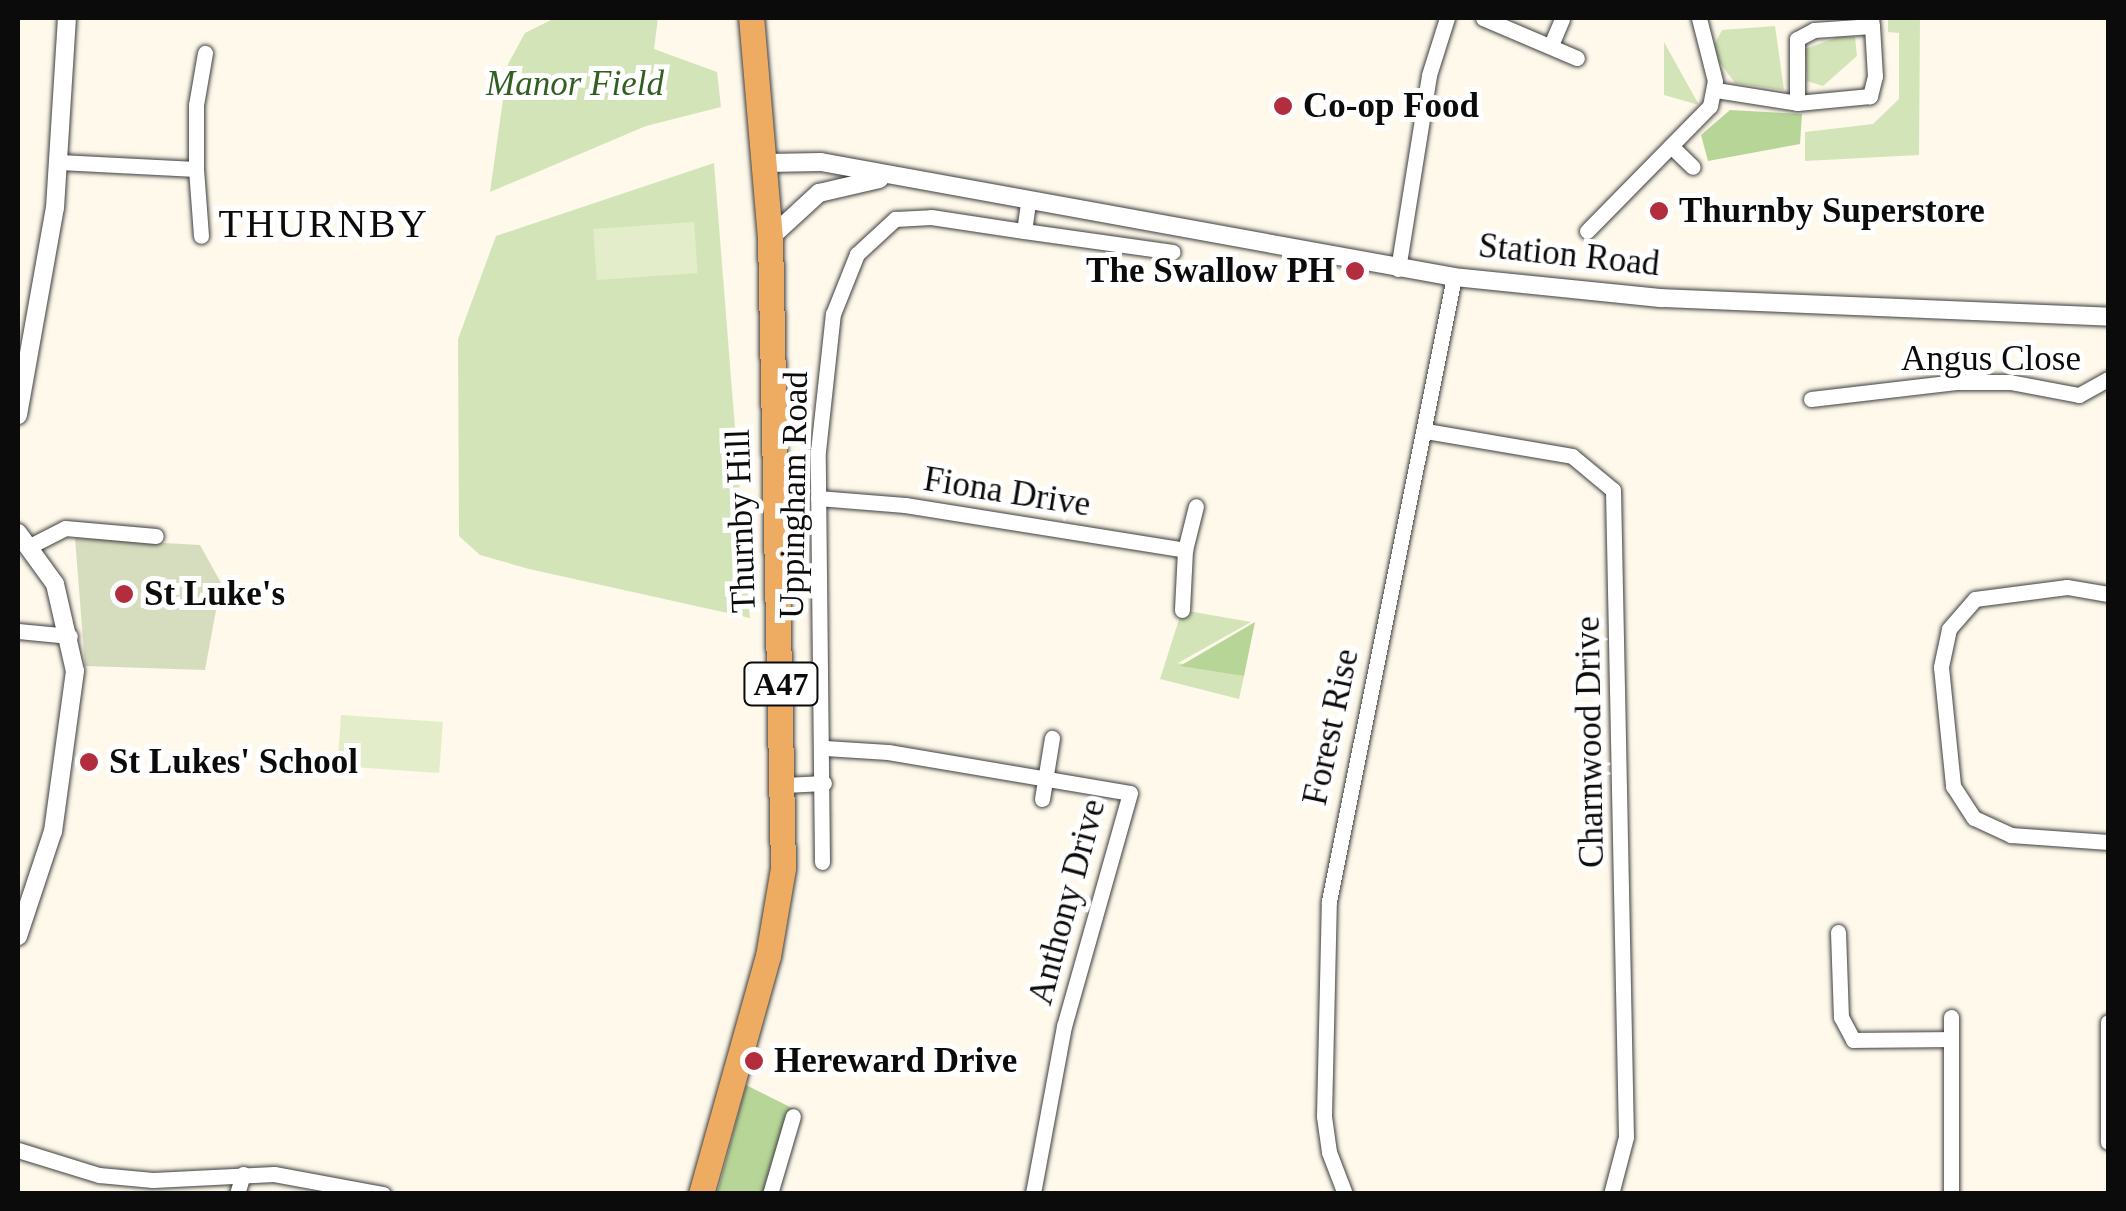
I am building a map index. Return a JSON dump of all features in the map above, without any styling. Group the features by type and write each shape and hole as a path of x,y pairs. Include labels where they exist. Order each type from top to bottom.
{"highway":[{"name":"Thurnby Hill","path":"701,1194 768,956 783,868 786,785 770,238 751,18"}],"street":[{"path":"18,415 60,162 67,18"},
{"path":"1398,269 1429,75 1446,18"},
{"path":"1483,18 1577,58"},
{"path":"1587,231 1710,106 1716,90 1699,18"},
{"path":"1551,45 1562,19"},
{"path":"1716,90 1798,103 1870,96 1872,22 1814,30 1797,38 1798,103"},
{"path":"202,236 196,105 205,53"},
{"path":"1671,146 1694,167"},
{"name":"Station Road","path":"766,163 796,159 1454,276 1661,298 2108,317"},
{"path":"60,162 196,169"},
{"name":"Station Road","path":"770,238 827,188 894,177"},
{"path":"1028,203 1024,232 1174,252"},
{"name":"Uppingham Road","path":"822,862 825,748 818,400 833,314 857,254 895,219 931,217 1024,232"},
{"name":"Forest Rise","path":"1345,1194 1328,1152 1324,1116 1328,901 1426,431 1454,276"},
{"name":"Angus Close","path":"1811,400 1956,382 2010,382 2061,396 2093,392 2108,379"},
{"name":"Charnwood Drive","path":"1426,431 1572,456 1613,490 1626,1137 1611,1194"},
{"name":"Fiona Drive","path":"818,498 905,505 1185,550"},
{"path":"1182,610 1185,550 1196,506"},
{"path":"18,936 42,877 74,712 70,636 55,584 24,540 65,528 156,536"},
{"path":"2108,594 2067,587 1975,600 1949,628 1941,667 1953,786 1974,818 2011,835 2108,842"},
{"path":"18,631 70,636"},
{"path":"1042,800 1052,738"},
{"name":"Anthony Drive","path":"825,748 1130,793 1064,1026 1032,1194"},
{"path":"786,785 824,782"},
{"path":"1838,932 1841,1017 1853,1040 1951,1039"},
{"path":"1951,1017 1951,1194"},
{"path":"2108,1022 2108,1142"},
{"path":"770,1194 792,1116"},
{"path":"18,1150 126,1178 243,1174 383,1194"},
{"path":"237,1194 243,1174"}],"green space":[{"name":"Manor Field","path":"555,18 658,18 654,49 717,72 721,107 646,126 490,192 508,64 525,33"},
{"path":"1888,18 1920,18 1919,155 1805,161 1805,132 1873,124 1899,99 1899,33 1888,32"},
{"path":"1775,26 1784,90 1735,83 1711,51 1722,30"},
{"path":"1838,37 1855,37 1857,56 1823,86 1807,81 1805,49"},
{"path":"1664,42 1699,105 1664,95"},
{"path":"1730,110 1802,114 1800,144 1708,161 1701,135"},
{"path":"714,163 750,618 480,555 459,536 458,339 496,236"},
{"path":"694,222 698,273 597,280 593,229"},
{"path":"75,538 200,545 221,583 205,670 85,666"},
{"path":"1182,610 1251,622 1178,663 1244,676 1239,699 1160,679"},
{"path":"1255,622 1244,676 1180,666"},
{"path":"341,715 443,722 439,773 337,766"},
{"path":"746,1085 794,1109 770,1193 717,1194"}],"place":[{"name":"Co-op Food","path":"1283,106"},
{"name":"Thurnby Superstore","path":"1659,211"},
{"name":"The Swallow PH","path":"1355,271"},
{"name":"St Luke's","path":"124,594"},
{"name":"St Lukes' School","path":"89,762"},
{"name":"Hereward Drive","path":"754,1061"}],"district":[{"name":"THURNBY","path":"324,224"}]}
